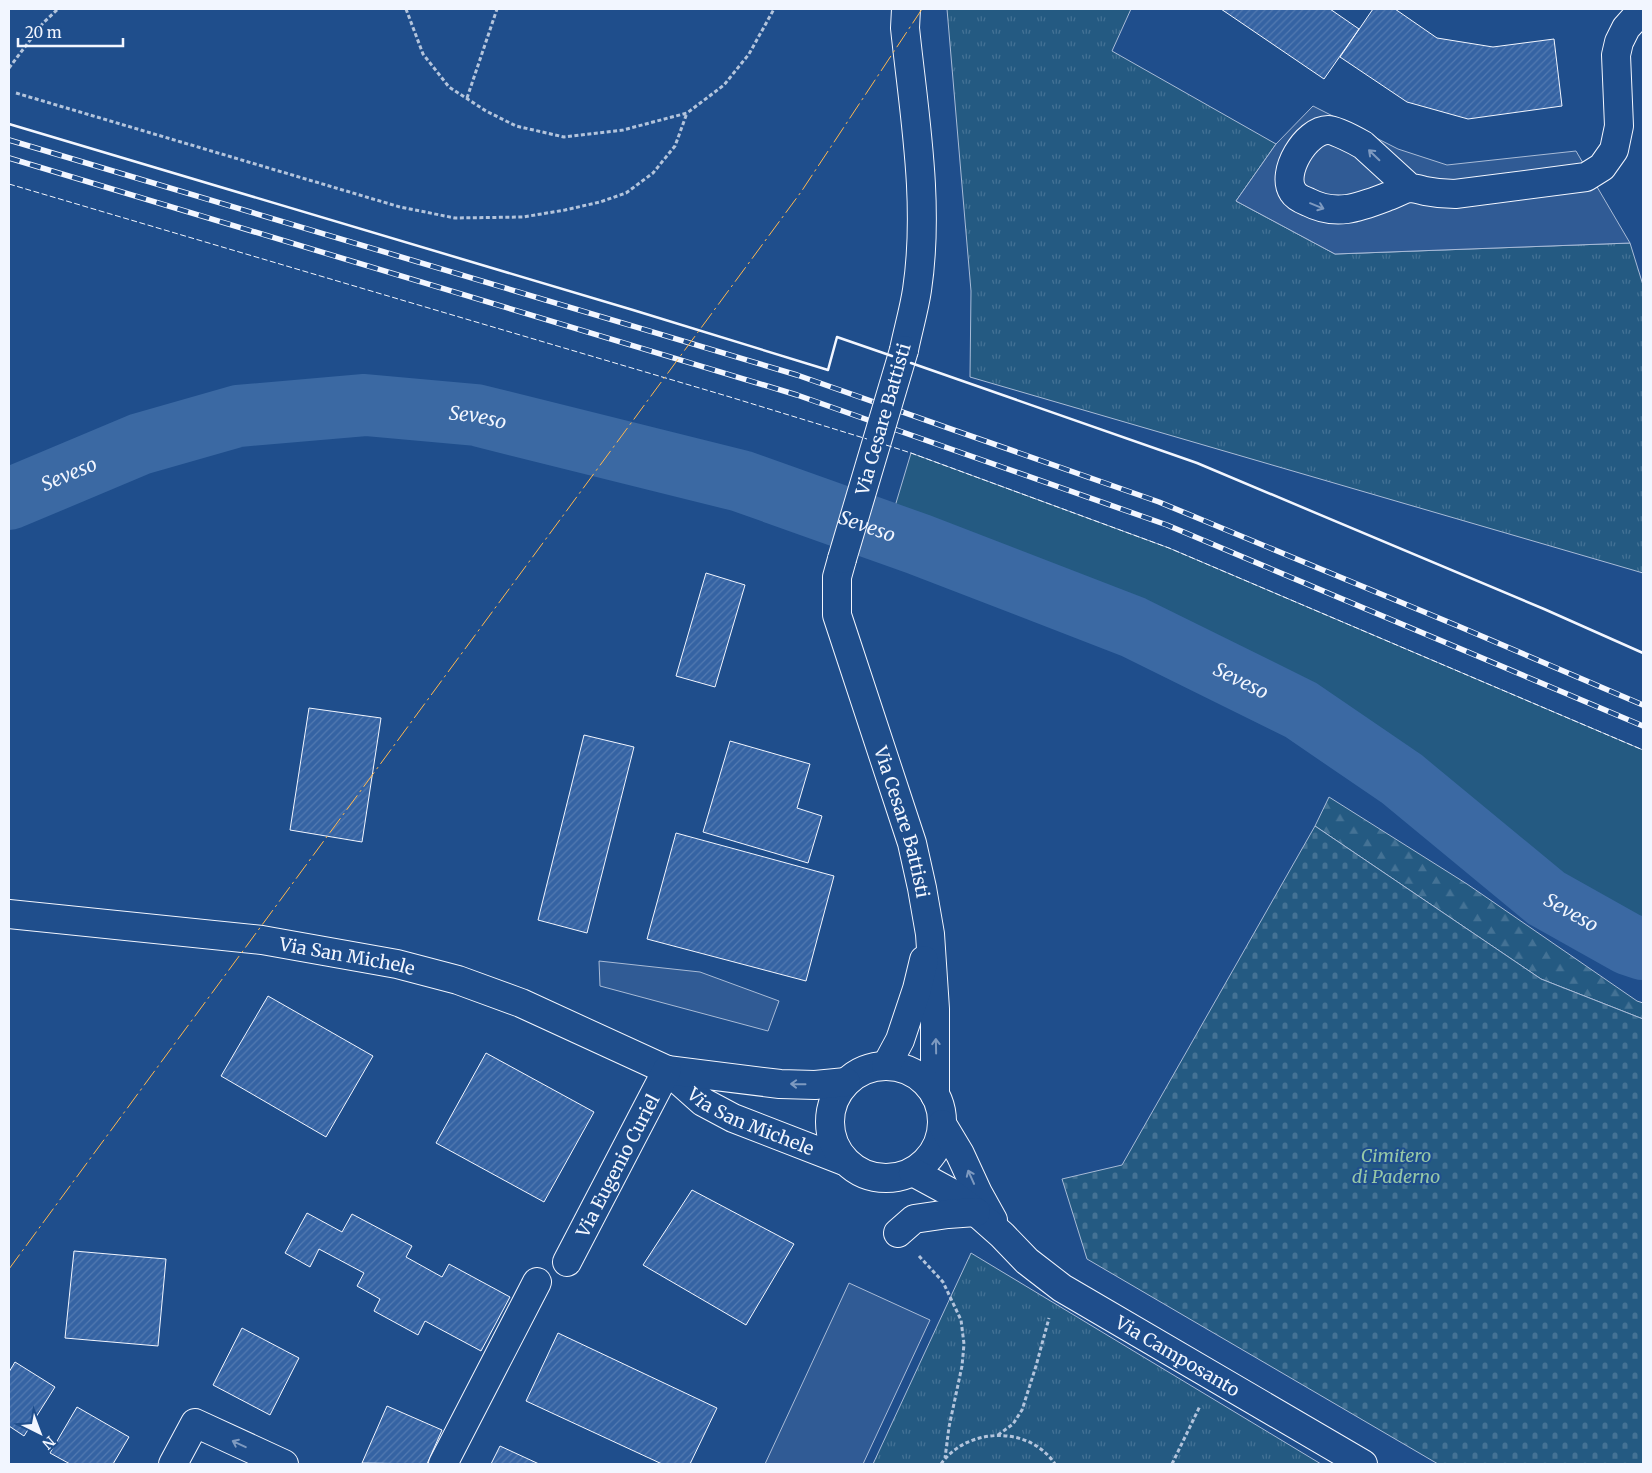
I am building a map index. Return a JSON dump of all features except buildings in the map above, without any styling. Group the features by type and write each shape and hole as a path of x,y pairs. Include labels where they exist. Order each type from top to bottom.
{"street":[{"name":"Via Cesare Battisti","path":"906,9 905,28 922,198 921,246 917,290 904,350 837,577 837,614 912,844 922,888 930,934 936,1019 935,1095"},
{"path":"1410,188 1442,194 1468,193 1586,177 1602,166 1614,150 1619,126 1616,56 1619,42 1626,28 1643,9"},
{"name":"Via San Michele","path":"9,914 262,940 397,964 458,980 521,1003 667,1070 703,1102 733,1118 844,1161"},
{"name":"Via Cesare Battisti","path":"886,1066 900,1040 917,989 930,934"},
{"path":"886,1066 908,1071 917,1075 925,1082 935,1095 940,1109 942,1124 936,1147 926,1161 913,1172 901,1177 886,1179 872,1177 856,1171 844,1161 834,1146 830,1134 829,1118 838,1091 846,1082 859,1072 886,1066"},
{"name":"Via San Michele","path":"667,1070 780,1084 815,1085 846,1082"},
{"name":"Via Eugenio Curiel","path":"567,1262 667,1070"},
{"name":"Via Camposanto","path":"942,1124 960,1154 978,1193 1002,1235"},
{"name":"Via Camposanto","path":"913,1172 948,1191 976,1212 1027,1261 1062,1288 1363,1464"},
{"path":"898,1233 914,1219 976,1212"},
{"path":"443,1464 537,1282"},
{"path":"173,1464 195,1423 284,1464"}],"path":[{"path":"9,68 43,23 58,9"},
{"path":"406,9 423,54 449,87 486,111 516,126 564,137 623,130 687,114 724,86 749,54 774,9"},
{"path":"467,98 497,9"},
{"path":"16,93 400,208 455,218 523,217 600,202 626,193 653,173 675,146 687,114"},
{"path":"898,1233 942,1282 961,1320 964,1344 962,1366 949,1427 945,1458"},
{"path":"998,1435 1013,1424 1022,1410 1051,1312 1062,1288"},
{"path":"1172,1464 1214,1377"},
{"path":"941,1464 945,1458 960,1446 978,1437 998,1435 1019,1438 1038,1447 1055,1464"}],"green space":[{"path":"947,9 1131,9 1112,51 1276,144 1236,201 1335,254 1630,243 1643,285 1643,573 970,377 971,291"},
{"path":"911,453 1169,548 1643,750 1643,922 1556,884 1431,783 1311,698 1092,596 893,513"},
{"path":"1329,797 1467,884 1637,1001 1643,1003 1643,1019 1541,979 1315,826"},
{"name":"Cimitero di Paderno","path":"1315,826 1541,979 1643,1019 1643,1464 1438,1464 1087,1259 1062,1179 1122,1165"},
{"path":"971,1253 1321,1464 873,1464"}],"shaded area":[{"path":"1313,106 1398,149 1447,165 1576,151 1630,243 1335,254 1236,201 1276,144"},
{"path":"599,961 700,972 779,1001 768,1031 600,986"},
{"path":"849,1283 930,1320 863,1464 765,1464"}],"waterway":[{"name":"Seveso","path":"9,499 140,444 238,416 365,405 476,415 741,481 918,544 1133,627 1301,710 1402,779 1546,898 1628,944 1643,949"}],"railway":[{"path":"9,140 797,375 1159,502 1643,705"},
{"path":"9,158 797,395 1167,525 1643,726"}],"fence":[{"path":"9,184 867,439"},
{"path":"886,445 1169,548 1643,750"}],"wall":[{"path":"9,124 828,370 837,337 892,356"},
{"path":"911,363 1197,463 1544,609 1643,653"}],"power":[{"path":"9,1269 801,192 922,9"}]}
